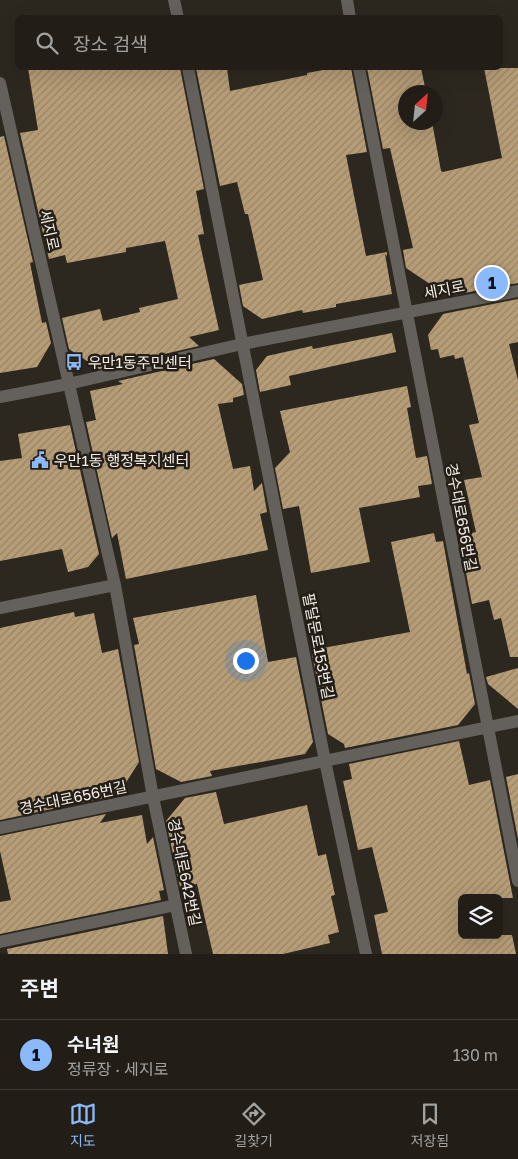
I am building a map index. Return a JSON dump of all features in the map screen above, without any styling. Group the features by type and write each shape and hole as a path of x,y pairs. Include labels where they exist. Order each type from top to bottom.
{"street":[{"path":"174,0 177,15"},
{"path":"347,0 350,15"},
{"path":"188,70 242,344"},
{"name":"세지로","path":"360,70 406,312"},
{"name":"세지로","path":"0,83 68,384"},
{"name":"세지로","path":"0,397 68,384 242,344 518,291"},
{"name":"경수대로656번길","path":"406,312 487,727"},
{"name":"팔달문로153번길","path":"242,344 325,761 366,954"},
{"path":"68,384 115,585 153,797"},
{"path":"0,608 115,585"},
{"name":"경수대로656번길","path":"0,828 518,721"},
{"path":"487,727 518,881"},
{"name":"경수대로642번길","path":"153,797 186,954"},
{"path":"0,942 176,906"}],"building":[{"path":"518,68 518,283 448,296 406,268 403,250 413,248 390,148 383,149 367,70 421,70 425,85 398,85 398,130 433,130 441,171 443,172 502,158 484,70"},
{"path":"28,70 180,70 204,189 196,191 204,234 198,235 219,330 189,337 199,346 99,369 69,349 62,318 100,309 103,321 140,312 139,308 178,299 165,241 126,248 126,252 67,263 65,255 49,259 20,133 38,130"},
{"path":"196,70 227,70 230,91 323,70 351,70 367,152 346,155 366,256 387,252 387,256 385,254 392,294 336,304 336,307 303,313 302,310 262,319 243,306 239,285 263,280 248,214 245,214 237,182 220,186"},
{"path":"4,136 33,262 30,263 42,323 46,322 51,343 37,367 0,373 0,137"},
{"path":"518,299 518,342 509,344 518,380 518,657 510,657 501,618 494,620 489,600 472,604 459,536 476,532 464,480 482,477 469,425 479,423 463,357 455,359 454,355 440,358 438,349 431,350 428,335 443,314"},
{"path":"392,333 396,352 289,376 291,385 260,392 256,370 267,356 312,346 313,349"},
{"path":"214,359 242,384 244,395 233,398 233,402 218,404 233,469 250,466 254,491 262,483 267,512 260,514 268,550 126,579 117,533 112,538 86,422 96,420 90,391 123,384 118,381"},
{"path":"407,386 411,407 407,408 416,458 427,456 432,484 418,486 420,497 359,508 370,562 311,573 299,506 283,509 275,468 290,452 280,411"},
{"path":"70,425 99,554 88,567 68,572 62,549 0,561 0,461 22,458 18,434"},
{"path":"434,533 436,542 443,541 467,674 469,673 475,704 458,725 345,748 344,744 328,734 312,654 324,652 323,648 410,632 391,542"},
{"path":"256,595 268,662 296,657 313,742 305,754 210,771 212,776 181,782 156,769 134,645 139,644 133,618"},
{"path":"74,612 75,617 94,613 102,653 118,649 139,762 118,795 0,820 0,628"},
{"path":"518,668 518,709 488,684 486,677"},
{"path":"459,741 469,785 490,780 513,898 503,898 503,894 458,894 458,939 503,939 503,935 512,935 516,954 382,954 374,915 388,912 372,847 358,850 343,781 352,779 349,764"},
{"path":"518,774 518,839 506,777"},
{"path":"216,792 224,824 307,805 318,856 326,854 335,895 331,896 339,932 328,935 330,943 283,954 213,954 197,884 180,887 166,821 185,798"},
{"path":"106,814 100,823 142,815 147,844 153,837 164,890 159,891 161,900 0,934 0,902 11,900 0,851 0,836"},
{"path":"163,916 168,954 8,954 7,949"}],"place":[{"name":"수녀원","path":"492,283"},
{"name":"우만1동주민센터","path":"74,362"},
{"name":"우만1동 행정복지센터","path":"40,460"}]}
